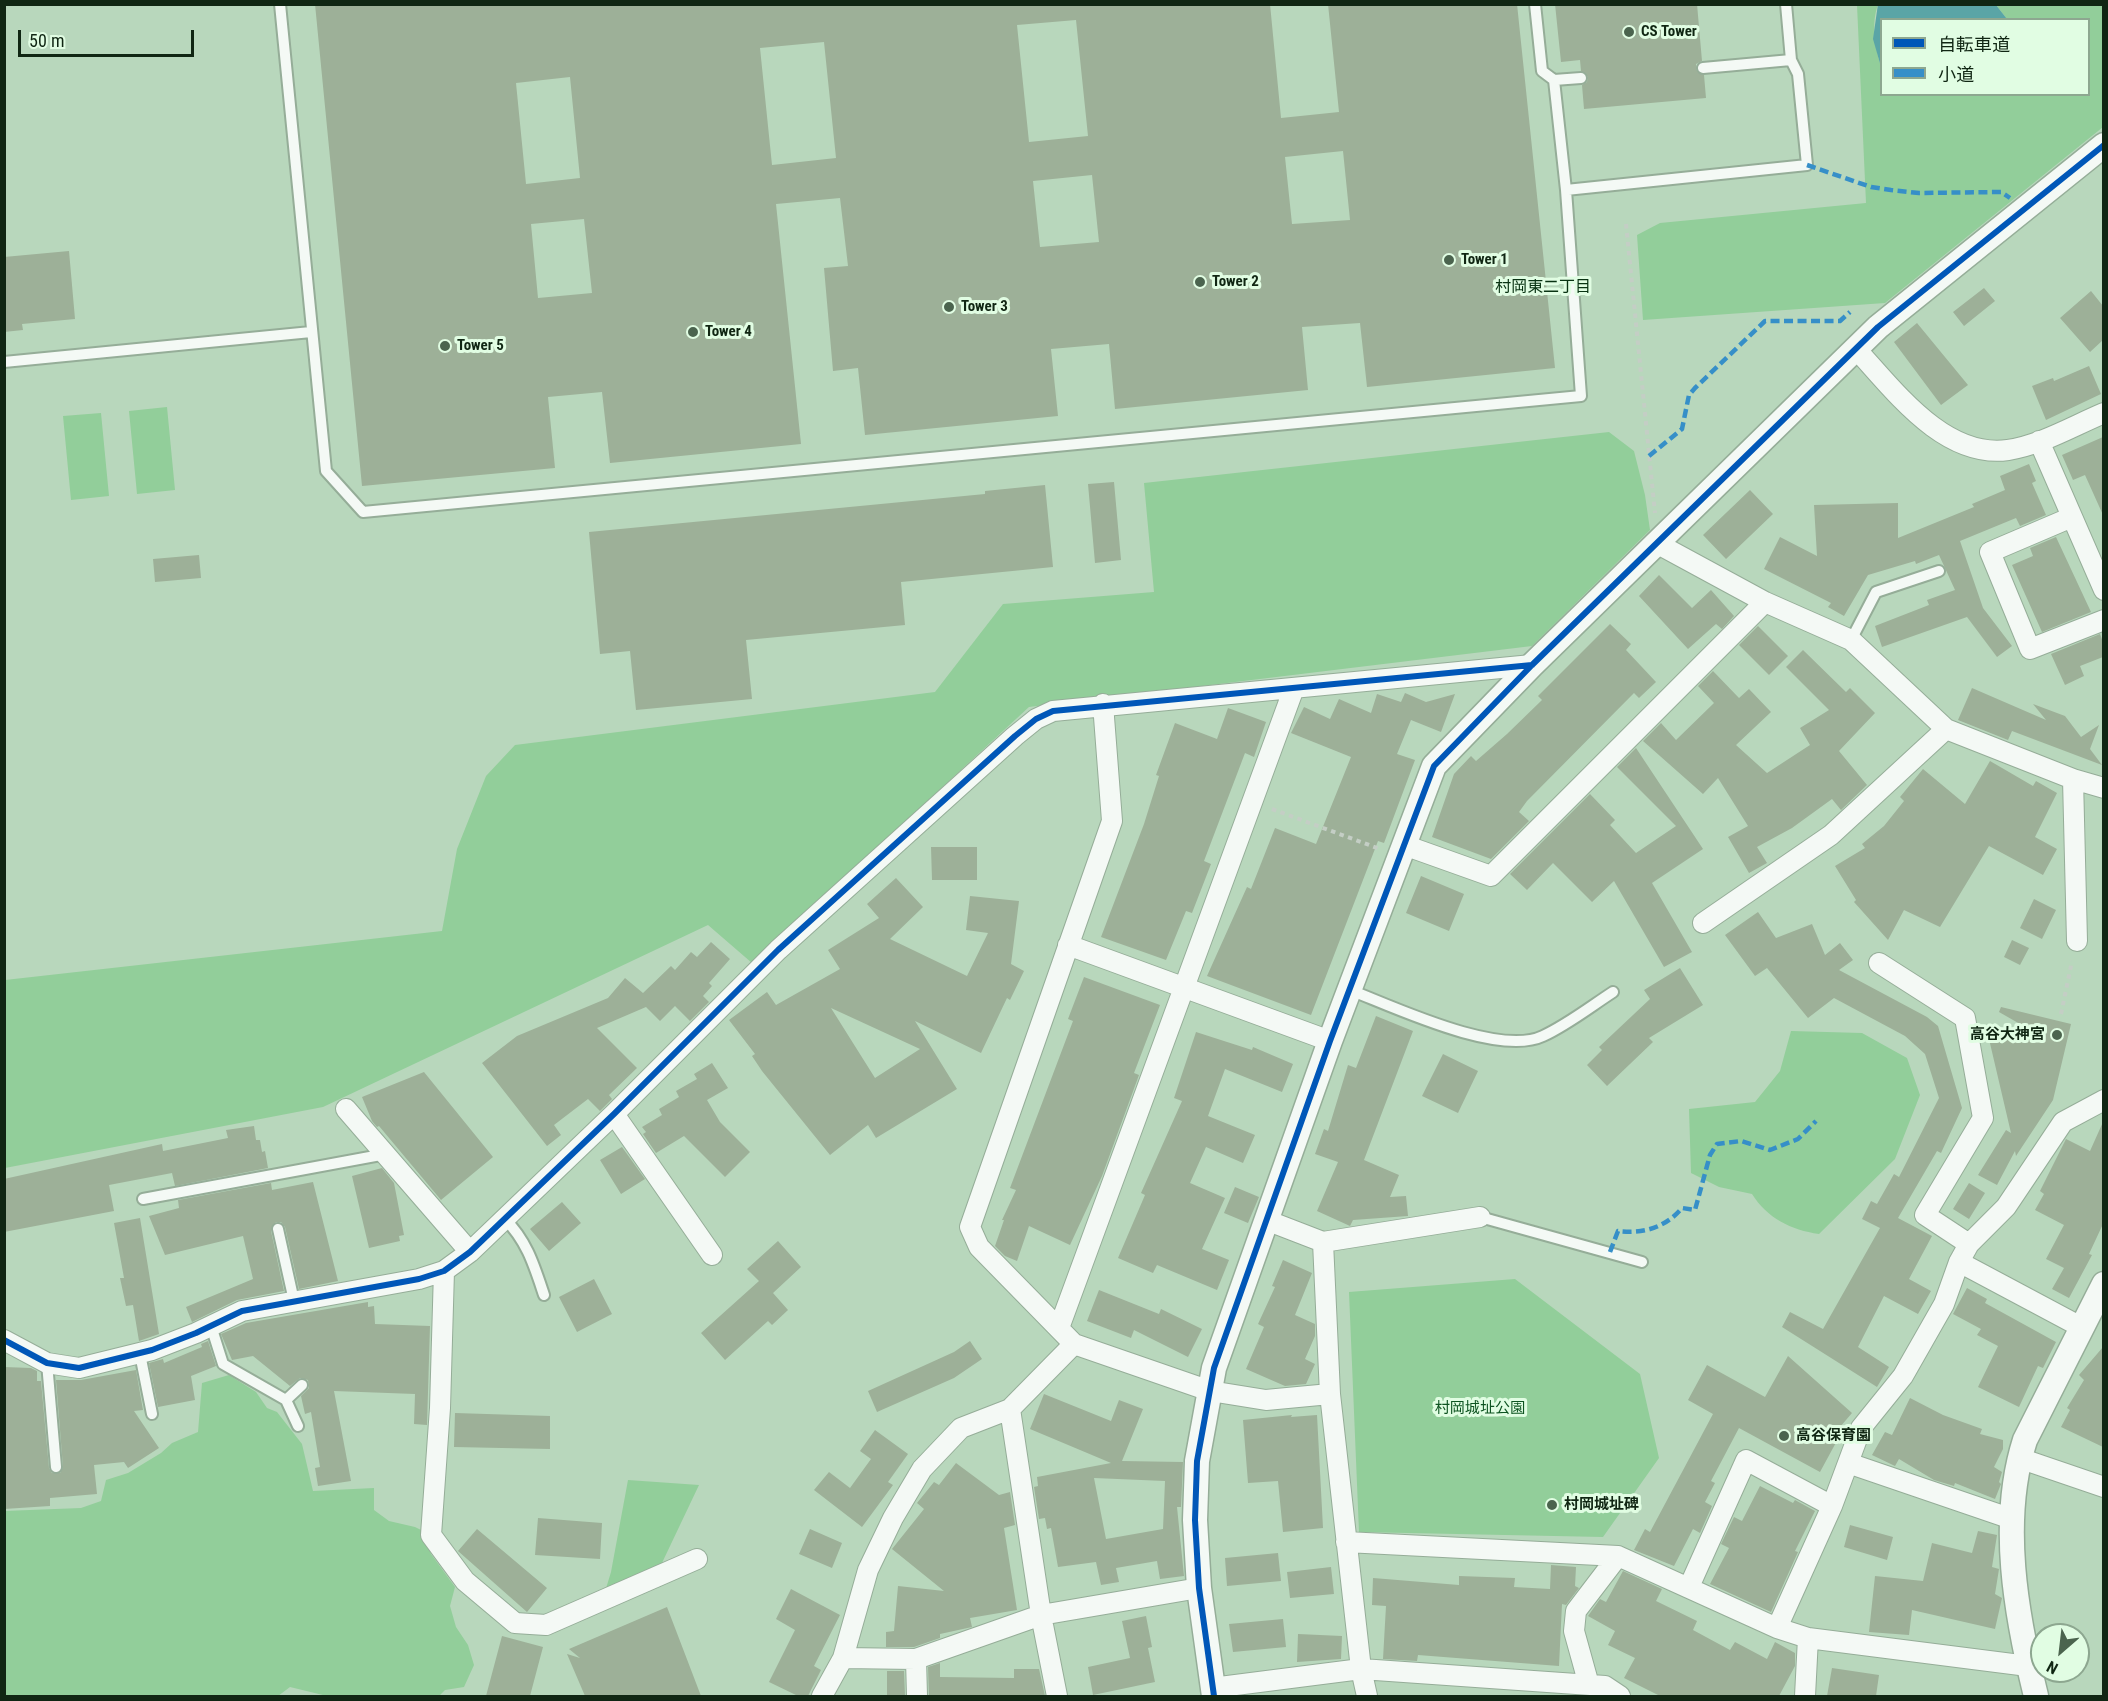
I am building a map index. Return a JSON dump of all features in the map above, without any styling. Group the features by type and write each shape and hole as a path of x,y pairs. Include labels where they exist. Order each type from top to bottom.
{"street":[{"path":"1606,1691 1360,1669 1213,1692 1199,1588 1195,1520 1197,1461 1214,1368 1330,1041 1434,766 1532,665 1878,327 2103,145"},
{"path":"1856,349 1934,428 1983,449 2007,450 2039,441 2103,413"},
{"path":"2039,441 2103,590"},
{"path":"2072,517 1990,552 2030,649 2103,620"},
{"path":"1658,544 1765,602 1851,640 1946,729 2073,779 2103,788"},
{"path":"1402,851 1491,876 1765,602"},
{"path":"4,1340 47,1363 80,1368 140,1354 242,1311 377,1288 444,1270 470,1252 614,1114 778,950 1036,718 1053,711 1103,704 1532,665"},
{"path":"1059,1328 1294,688"},
{"path":"1103,704 1112,821 970,1227 979,1248 1074,1344 1210,1391 1266,1400 1330,1394"},
{"path":"1702,923 1831,835 1946,729"},
{"path":"2073,779 2077,941"},
{"path":"1068,945 1330,1041"},
{"path":"1879,963 1965,1018 1983,1118 1925,1215 1969,1244"},
{"path":"1777,1628 1833,1506 1861,1428 1903,1376 1944,1304 1959,1262 1969,1244 2006,1206 2063,1122 2103,1100"},
{"path":"346,1109 470,1252"},
{"path":"614,1114 712,1255"},
{"path":"1266,1220 1323,1242 1480,1217"},
{"path":"1323,1242 1330,1394 1360,1669 1367,1696"},
{"path":"1959,1262 2081,1327"},
{"path":"444,1270 440,1408 431,1535 465,1581 515,1623 546,1625 697,1558"},
{"path":"2036,1696 2028,1666 2016,1585 2012,1519 2019,1458 2025,1440 2103,1284"},
{"path":"822,1696 843,1658 868,1570 893,1518 922,1469 961,1428 1010,1409 1074,1344"},
{"path":"1010,1409 1041,1615 1057,1696"},
{"path":"2019,1458 2103,1487"},
{"path":"1689,1587 1746,1460 1833,1506"},
{"path":"1848,1463 2012,1519"},
{"path":"1346,1542 1618,1556 1777,1628 1808,1638 2028,1666"},
{"path":"1606,1691 1574,1631 1576,1611 1618,1556"},
{"path":"843,1658 916,1659 1041,1615 1199,1588"},
{"path":"1805,1696 1808,1638"},
{"path":"916,1659 917,1696"}],"lane":[{"path":"280,4 326,471 363,512 1581,396 1566,190 1554,80"},
{"path":"1535,4 1542,71 1554,80 1581,78"},
{"path":"1566,190 1807,165 1798,74 1791,60 1786,4"},
{"path":"1703,68 1791,60"},
{"path":"4,362 311,332"},
{"path":"1851,640 1876,592 1939,571"},
{"path":"1349,990 1458,1030 1508,1043 1541,1037 1613,992"},
{"path":"142,1199 387,1154"},
{"path":"1480,1217 1642,1262"},
{"path":"504,1218 520,1234 530,1253 544,1295"},
{"path":"278,1228 294,1301"},
{"path":"211,1326 223,1364 286,1400 298,1426"},
{"path":"140,1354 152,1414"},
{"path":"47,1363 56,1467"},
{"path":"286,1400 302,1385"}],"path":[{"path":"1626,224 1658,544"},
{"path":"1254,802 1402,851"},
{"path":"2061,1014 2077,941"}],"green space":[{"path":"1857,5 1878,5 1875,35 1880,62 1880,96 2090,96 2090,18 2006,18 1996,5 2103,5 2103,127 1885,303 1643,320 1637,235 1660,223 1866,203"},
{"path":"167,407 175,490 137,494 129,411"},
{"path":"101,413 109,496 71,500 63,416"},
{"path":"1609,432 1634,451 1645,495 1650,530 1532,646 1029,707 752,963 708,925 323,1107 5,1168 5,980 442,931 457,849 486,776 515,745 935,692 1003,604 1154,592 1144,483"},
{"path":"1791,1031 1862,1033 1907,1058 1920,1095 1895,1159 1819,1234 1781,1222 1765,1210 1752,1194 1719,1187 1691,1173 1689,1109 1755,1102 1780,1071"},
{"name":"村岡城址公園","path":"1515,1279 1640,1374 1659,1458 1603,1537 1359,1532 1349,1292"},
{"path":"229,1375 256,1392 267,1408 277,1412 302,1444 313,1491 374,1488 374,1510 389,1521 423,1531 431,1554 455,1587 450,1606 456,1627 468,1645 474,1665 464,1687 445,1690 439,1696 327,1696 290,1687 278,1696 5,1696 4,1511 81,1508 101,1501 106,1480 128,1473 161,1453 172,1443 198,1432 202,1383"},
{"path":"628,1480 699,1485 661,1565 604,1595 611,1572"}],"water":[{"path":"1878,4 1996,5 2006,18 1880,18 1880,64 1873,39"}],"building":[{"path":"315,4 1270,4 1281,118 1339,112 1328,4 1517,4 1555,368 1367,387 1360,323 1302,327 1308,390 1115,409 1109,344 1051,349 1058,416 865,435 858,368 833,371 824,268 848,266 840,198 776,204 801,444 610,463 602,392 548,397 555,468 362,486","holes":["1076,20 1088,136 1029,142 1017,25","824,42 836,158 772,165 760,48","570,77 580,178 526,184 516,83","1343,151 1350,220 1292,224 1285,157","1092,175 1099,242 1040,247 1033,181","584,219 592,293 538,298 531,224"]},
{"name":"CS Tower","path":"1555,4 1697,4 1702,61 1696,64 1696,69 1704,75 1706,98 1584,109 1582,85 1587,82 1588,77 1581,71 1580,60 1561,62"},
{"path":"69,251 75,319 22,324 23,330 4,332 4,257"},
{"path":"1984,288 1995,301 1964,326 1953,312"},
{"path":"2091,291 2103,306 2103,340 2090,352 2060,318"},
{"path":"1917,323 1968,385 1941,405 1894,342"},
{"path":"2089,366 2101,394 2046,420 2032,386 2053,378 2054,381"},
{"path":"2103,437 2103,515 2085,475 2073,480 2062,455"},
{"path":"2029,464 2036,481 2032,483 2046,515 2020,526 2016,518 1960,541 1983,608 2012,646 1997,657 1967,617 1882,647 1875,626 1929,605 1927,600 1955,590 1939,555 1916,564 1915,561 1868,575 1844,616 1828,607 1831,603 1764,569 1780,537 1817,556 1814,505 1898,503 1898,538 1974,507 1972,504 2005,490 2000,476"},
{"path":"1114,482 1121,560 1095,563 1088,484"},
{"path":"1045,485 1053,567 901,582 905,625 746,640 752,699 636,710 630,651 600,654 589,532 985,494 985,491"},
{"path":"1750,490 1773,514 1726,559 1703,535"},
{"path":"2056,537 2091,612 2042,632 2012,565 2033,556 2030,548"},
{"path":"199,555 201,578 155,582 153,559"},
{"path":"1659,575 1692,608 1711,590 1734,616 1722,629 1716,624 1688,649 1639,596"},
{"path":"1610,624 1631,644 1626,650 1656,682 1639,698 1634,693 1527,801 1519,812 1529,821 1491,859 1432,837 1454,774 1471,756 1476,761 1507,734 1542,700 1538,696"},
{"path":"1758,626 1788,656 1769,675 1739,645"},
{"path":"2100,634 2103,642 2103,657 2080,666 2084,676 2065,685 2051,654"},
{"path":"1803,650 1846,692 1850,688 1875,713 1839,751 1867,785 1841,810 1832,799 1792,828 1757,847 1767,863 1749,873 1728,837 1748,826 1718,778 1703,794 1643,741 1661,723 1676,740 1714,703 1698,686 1713,671 1739,698 1749,689 1771,712 1736,745 1767,773 1810,745 1800,728 1829,710 1786,667"},
{"path":"1972,688 2046,720 2033,704 2065,716 2081,737 2099,725 2090,749 2102,765 2012,731 2008,740 1958,720"},
{"path":"1405,693 1426,702 1455,694 1441,732 1411,720 1397,754 1415,760 1384,843 1378,841 1311,1015 1207,976 1247,887 1251,889 1275,828 1316,844 1351,757 1291,733 1304,707 1330,719 1339,699 1371,713 1377,694 1401,702"},
{"path":"1228,708 1266,722 1254,757 1245,753 1204,861 1211,864 1192,913 1186,911 1166,960 1101,937 1144,824 1159,776 1156,775 1175,723 1217,739"},
{"path":"1636,748 1703,849 1652,883 1692,952 1664,967 1614,881 1592,902 1553,863 1527,890 1510,874 1590,794 1615,820 1610,825 1636,853 1676,826 1617,767"},
{"path":"1990,761 2033,786 2036,781 2057,793 2035,837 2057,849 2043,875 1989,846 1940,927 1904,910 1888,940 1854,902 1856,900 1835,866 1865,848 1862,844 1884,826 1904,801 1900,797 1923,769 1965,804"},
{"path":"931,847 977,847 977,880 932,880"},
{"path":"1421,876 1464,894 1449,931 1406,913"},
{"path":"896,878 923,907 890,939 967,976 988,933 966,930 970,896 1019,901 1011,964 1024,971 1010,1000 1007,998 981,1053 915,1021 957,1089 876,1138 868,1125 830,1155 762,1071 752,1056 755,1054 729,1020 767,992 776,1005 840,969 828,950 879,918 867,904","holes":["831,1008 920,1049 875,1078"]},
{"path":"2034,899 2056,910 2042,939 2020,928"},
{"path":"1758,912 1776,938 1812,924 1825,955 1840,943 1853,960 1839,970 1927,1017 1938,1026 1962,1108 1941,1153 1937,1151 1898,1218 1932,1236 1909,1279 1931,1291 1918,1314 1884,1296 1858,1347 1889,1367 1877,1387 1782,1327 1790,1312 1823,1329 1880,1228 1862,1219 1871,1201 1877,1204 1894,1174 1899,1177 1939,1098 1925,1054 1905,1036 1834,998 1808,1018 1767,968 1755,976 1725,935"},
{"path":"2012,940 2029,948 2020,965 2004,957"},
{"path":"711,942 730,959 709,983 712,986 703,996 709,1002 690,1021 675,1006 660,1021 646,1007 597,1028 637,1068 609,1095 612,1099 600,1111 588,1099 554,1125 561,1135 547,1146 482,1063 517,1036 608,998 625,978 643,993 671,966 675,970 691,952 697,957"},
{"path":"1680,968 1703,1005 1649,1038 1653,1042 1607,1086 1587,1065 1602,1050 1599,1047 1650,999 1644,990"},
{"path":"1084,977 1160,1005 1134,1073 1139,1075 1102,1176 1070,1245 1029,1226 1017,1261 1005,1256 995,1246 1004,1220 1002,1220 1016,1190 1010,1188 1073,1021 1068,1019"},
{"path":"2001,1007 2071,1024 2053,1100 2016,1156 2015,1151 1997,1185 1978,1175 2006,1130 2011,1133 1989,1039 2027,1028 1999,1012"},
{"path":"1376,1016 1413,1031 1364,1160 1399,1175 1390,1197 1406,1196 1408,1216 1353,1220 1350,1226 1317,1211 1338,1162 1315,1154 1324,1129 1328,1131 1348,1065 1356,1068"},
{"path":"1196,1032 1252,1050 1253,1047 1293,1064 1282,1092 1225,1069 1208,1116 1255,1135 1243,1163 1206,1147 1190,1183 1225,1198 1202,1249 1229,1260 1217,1290 1157,1265 1153,1273 1118,1258 1145,1195 1141,1193 1182,1101 1174,1098"},
{"path":"1443,1054 1478,1071 1458,1113 1422,1096"},
{"path":"712,1063 728,1088 707,1100 720,1122 750,1152 725,1177 684,1136 656,1153 643,1134 646,1132 642,1127 662,1115 659,1109 679,1097 676,1091 697,1079 694,1074"},
{"path":"424,1072 493,1157 441,1200 379,1126 377,1127 372,1121 362,1097"},
{"path":"2103,1122 2103,1224 2089,1254 2092,1255 2069,1298 2052,1289 2064,1268 2046,1259 2064,1225 2035,1210 2044,1194 2040,1191 2066,1139 2090,1151"},
{"path":"254,1126 256,1140 260,1140 262,1152 265,1151 268,1168 175,1186 172,1173 109,1185 114,1211 4,1232 4,1179 162,1144 163,1151 228,1138 226,1130"},
{"path":"622,1147 645,1179 621,1194 600,1160"},
{"path":"382,1168 394,1183 404,1235 399,1236 400,1241 369,1248 352,1176"},
{"path":"313,1182 338,1281 299,1289 285,1227 281,1222 276,1222 271,1231 284,1291 237,1300 192,1322 186,1307 253,1279 243,1236 165,1255 149,1216 179,1208 178,1200 271,1183 272,1190"},
{"path":"1969,1183 1985,1193 1969,1219 1953,1209"},
{"path":"1235,1187 1259,1197 1248,1223 1224,1213"},
{"path":"562,1202 581,1223 549,1251 530,1229"},
{"path":"140,1218 159,1334 139,1341 133,1305 126,1306 120,1278 124,1278 114,1223"},
{"path":"778,1241 801,1267 773,1293 788,1310 772,1325 768,1321 725,1360 701,1333 759,1281 747,1269"},
{"path":"1283,1260 1312,1273 1295,1315 1315,1324 1315,1336 1305,1359 1315,1364 1306,1384 1285,1386 1246,1369 1264,1327 1258,1324 1275,1287 1272,1286"},
{"path":"594,1279 612,1314 577,1332 559,1297"},
{"path":"1967,1288 1987,1299 1985,1303 2056,1342 2043,1368 2038,1366 2019,1407 1978,1387 1998,1346 1977,1335 1981,1329 1953,1314"},
{"path":"1099,1290 1159,1314 1161,1309 1202,1329 1188,1357 1134,1330 1131,1338 1087,1321"},
{"path":"368,1302 368,1307 374,1306 375,1324 430,1326 427,1425 414,1424 415,1394 334,1391 351,1481 318,1486 315,1468 320,1467 311,1412 305,1414 301,1396 309,1388 308,1380 300,1378 290,1386 253,1356 232,1360 221,1334 246,1323"},
{"path":"208,1341 216,1366 191,1376 195,1400 158,1407 149,1363 163,1359 164,1363 202,1347 201,1344"},
{"path":"970,1341 982,1359 954,1378 877,1412 868,1391 954,1352"},
{"path":"2103,1347 2103,1447 2061,1427 2070,1410 2067,1408 2084,1380 2079,1375"},
{"path":"1788,1356 1852,1413 1834,1434 1839,1437 1820,1472 1739,1428 1711,1481 1715,1483 1705,1502 1712,1506 1700,1533 1693,1529 1674,1566 1634,1550 1645,1529 1650,1532 1713,1414 1688,1400 1707,1365 1765,1397"},
{"path":"4,1367 31,1368 37,1371 37,1381 41,1381 49,1468 52,1473 60,1473 63,1467 56,1380 81,1380 136,1370 143,1410 134,1411 159,1448 128,1468 124,1462 94,1465 97,1494 50,1498 50,1506 4,1509"},
{"path":"1044,1394 1111,1421 1119,1400 1143,1409 1122,1461 1183,1462 1181,1507 1177,1507 1184,1576 1160,1579 1157,1561 1116,1568 1119,1582 1101,1585 1096,1562 1058,1567 1051,1528 1047,1529 1045,1518 1039,1519 1034,1487 1038,1486 1037,1477 1111,1463 1030,1429","holes":["1094,1478 1165,1481 1163,1529 1106,1539"]},
{"path":"1910,1398 1943,1415 1982,1429 1980,1434 2003,1440 2003,1449 1994,1467 2002,1472 1999,1482 2001,1484 1995,1499 1955,1483 1954,1486 1934,1480 1899,1459 1895,1466 1872,1455 1885,1432 1892,1435"},
{"path":"455,1413 550,1416 550,1449 454,1447"},
{"path":"1292,1415 1291,1417 1317,1415 1323,1528 1283,1532 1278,1481 1248,1483 1243,1420"},
{"path":"875,1430 908,1454 888,1482 893,1485 862,1527 814,1490 829,1472 850,1488 871,1459 860,1451"},
{"path":"956,1463 999,1495 1010,1492 1015,1525 1004,1528 1017,1610 970,1618 972,1627 940,1634 940,1638 914,1647 886,1647 886,1632 894,1631 898,1586 944,1591 892,1549 924,1509 917,1503 934,1482 939,1485"},
{"path":"1760,1486 1793,1503 1795,1500 1815,1511 1795,1551 1798,1552 1771,1612 1710,1584 1729,1548 1721,1544 1734,1517 1742,1521"},
{"path":"538,1518 602,1523 600,1559 535,1555"},
{"path":"1850,1525 1893,1537 1887,1560 1844,1547"},
{"path":"477,1529 547,1588 527,1612 458,1551"},
{"path":"810,1529 842,1543 832,1568 799,1554"},
{"path":"1978,1531 1997,1535 1992,1567 1999,1569 1995,1594 2002,1598 1995,1629 1912,1610 1909,1635 1869,1632 1875,1576 1923,1581 1932,1543 1972,1553"},
{"path":"1278,1553 1281,1581 1227,1586 1225,1558"},
{"path":"1551,1565 1576,1567 1575,1586 1579,1588 1566,1605 1562,1604 1559,1666 1418,1655 1417,1661 1383,1659 1386,1606 1372,1605 1373,1578 1459,1585 1459,1576 1515,1578 1514,1587 1550,1589"},
{"path":"1331,1567 1334,1594 1290,1598 1287,1572"},
{"path":"1623,1571 1662,1589 1656,1601 1697,1621 1693,1630 1730,1650 1735,1642 1767,1659 1775,1642 1795,1653 1795,1666 1779,1696 1660,1696 1624,1678 1635,1658 1608,1645 1615,1631 1588,1616 1600,1599 1606,1602"},
{"path":"791,1589 840,1615 814,1666 821,1670 808,1696 798,1696 769,1682 795,1630 776,1619"},
{"path":"667,1607 701,1696 585,1696 567,1654 580,1658 569,1649"},
{"path":"1146,1616 1152,1647 1148,1648 1155,1682 1093,1695 1088,1667 1130,1658 1122,1621"},
{"path":"1283,1619 1286,1647 1233,1652 1229,1624"},
{"path":"1298,1634 1342,1636 1341,1659 1297,1662"},
{"path":"502,1636 543,1647 530,1696 486,1696"},
{"path":"940,1663 940,1677 1014,1678 1014,1669 1039,1669 1045,1696 929,1696 928,1667"},
{"path":"1832,1668 1879,1675 1876,1696 1827,1696"},
{"path":"887,1671 904,1671 905,1696 887,1696"}],"marked path":[{"path":"1807,165 1871,187 1919,193 2001,192 2010,198"},
{"path":"1649,456 1682,429 1689,395 1695,388 1765,321 1840,321 1850,312"},
{"path":"1610,1252 1618,1231 1653,1228 1661,1225 1682,1208 1695,1210 1710,1155 1717,1144 1741,1141 1770,1150 1798,1139 1816,1121"}],"cycle path":[{"path":"1214,1696 1199,1588 1195,1520 1197,1461 1214,1368 1330,1041 1434,766 1532,665 1878,327 2104,145"},
{"path":"4,1340 47,1363 79,1368 152,1350 196,1333 242,1311 419,1279 444,1271 470,1252 614,1114 778,950 1015,736 1036,719 1053,711 1532,665"}],"place":[{"name":"CS Tower","path":"1629,32"},
{"name":"Tower 1","path":"1449,260"},
{"name":"Tower 2","path":"1200,282"},
{"name":"Tower 3","path":"949,307"},
{"name":"Tower 4","path":"693,332"},
{"name":"Tower 5","path":"445,346"},
{"name":"高谷大神宮","path":"2057,1035"},
{"name":"高谷保育園","path":"1784,1436"},
{"name":"村岡城址碑","path":"1552,1505"}],"district":[{"name":"村岡東二丁目","path":"1543,288"}]}
